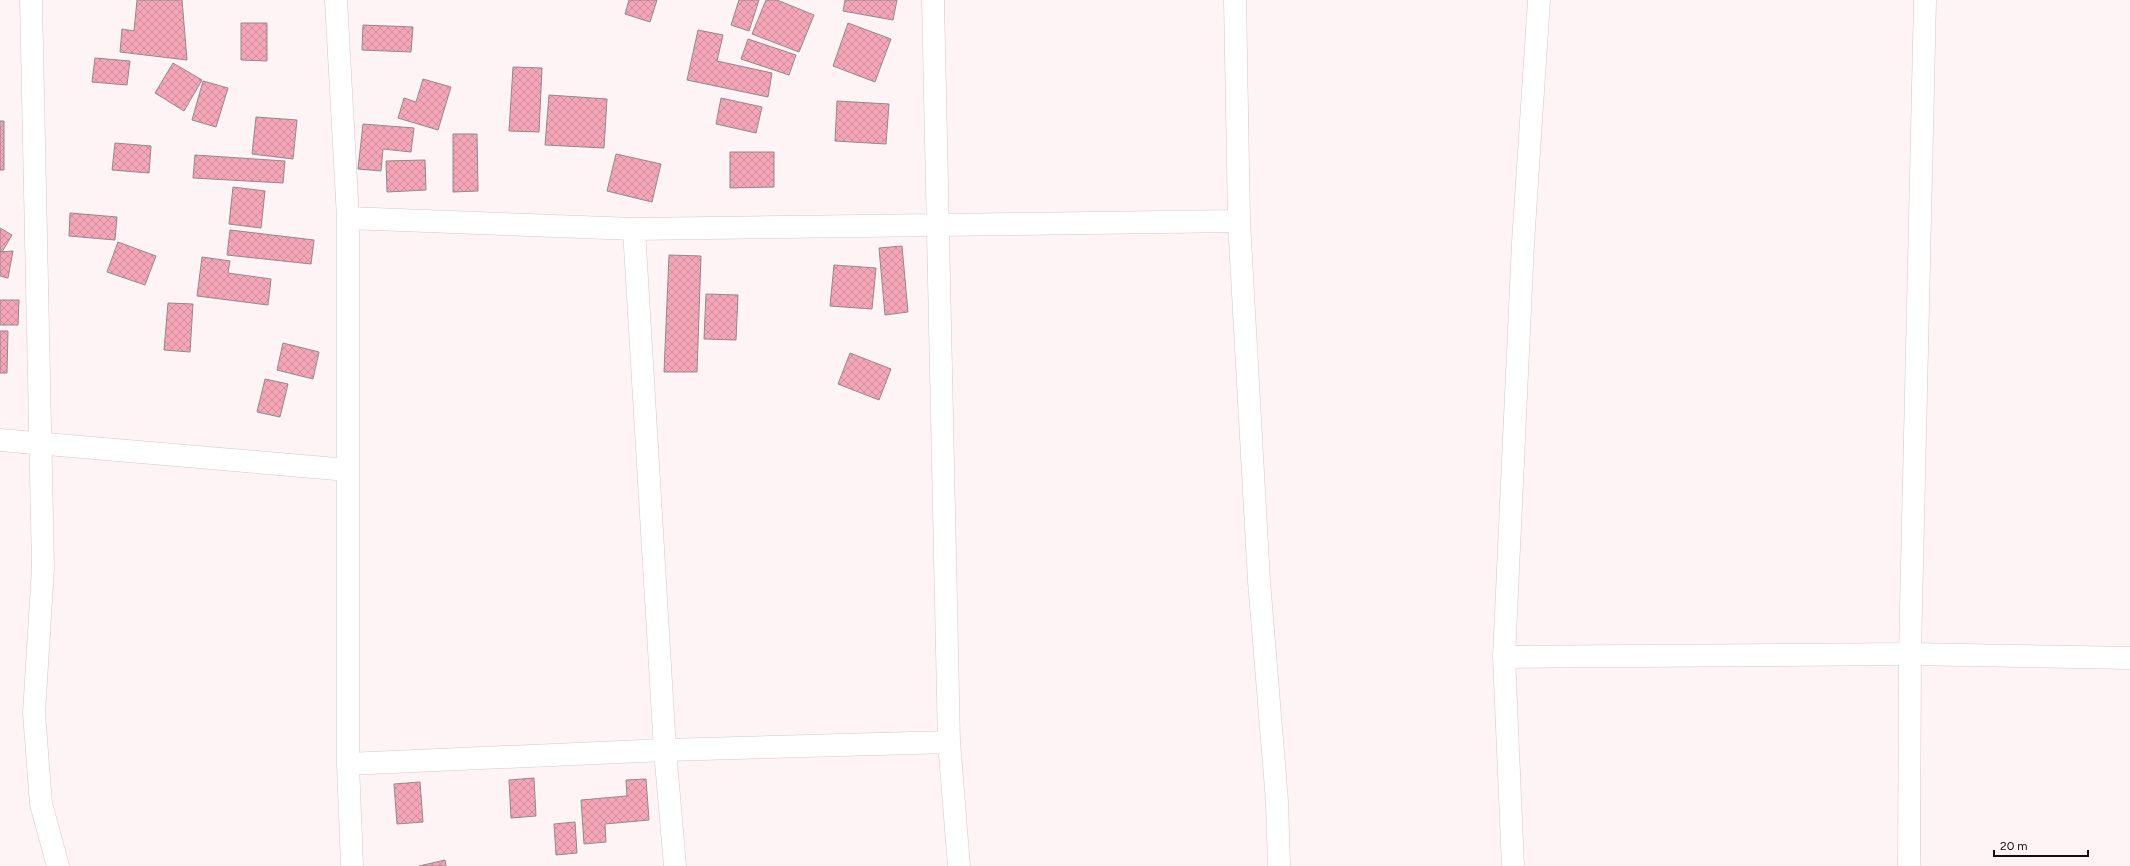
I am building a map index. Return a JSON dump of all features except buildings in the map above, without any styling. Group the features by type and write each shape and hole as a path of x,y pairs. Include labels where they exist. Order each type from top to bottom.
{"street":[{"path":"31,0 43,568 34,714 41,804 58,866"},
{"path":"336,0 348,218 348,764 352,866"},
{"path":"933,0 949,742 959,866"},
{"path":"1235,0 1239,221 1259,581 1278,801 1279,866"},
{"path":"1513,866 1504,657 1523,243 1539,0"},
{"path":"1909,866 1910,654 1925,0"},
{"path":"348,218 634,229 1239,221"},
{"path":"634,229 665,750 675,866"},
{"path":"0,440 348,470"},
{"path":"1504,657 1910,654 2130,658"},
{"path":"348,764 665,750 949,742"}]}
